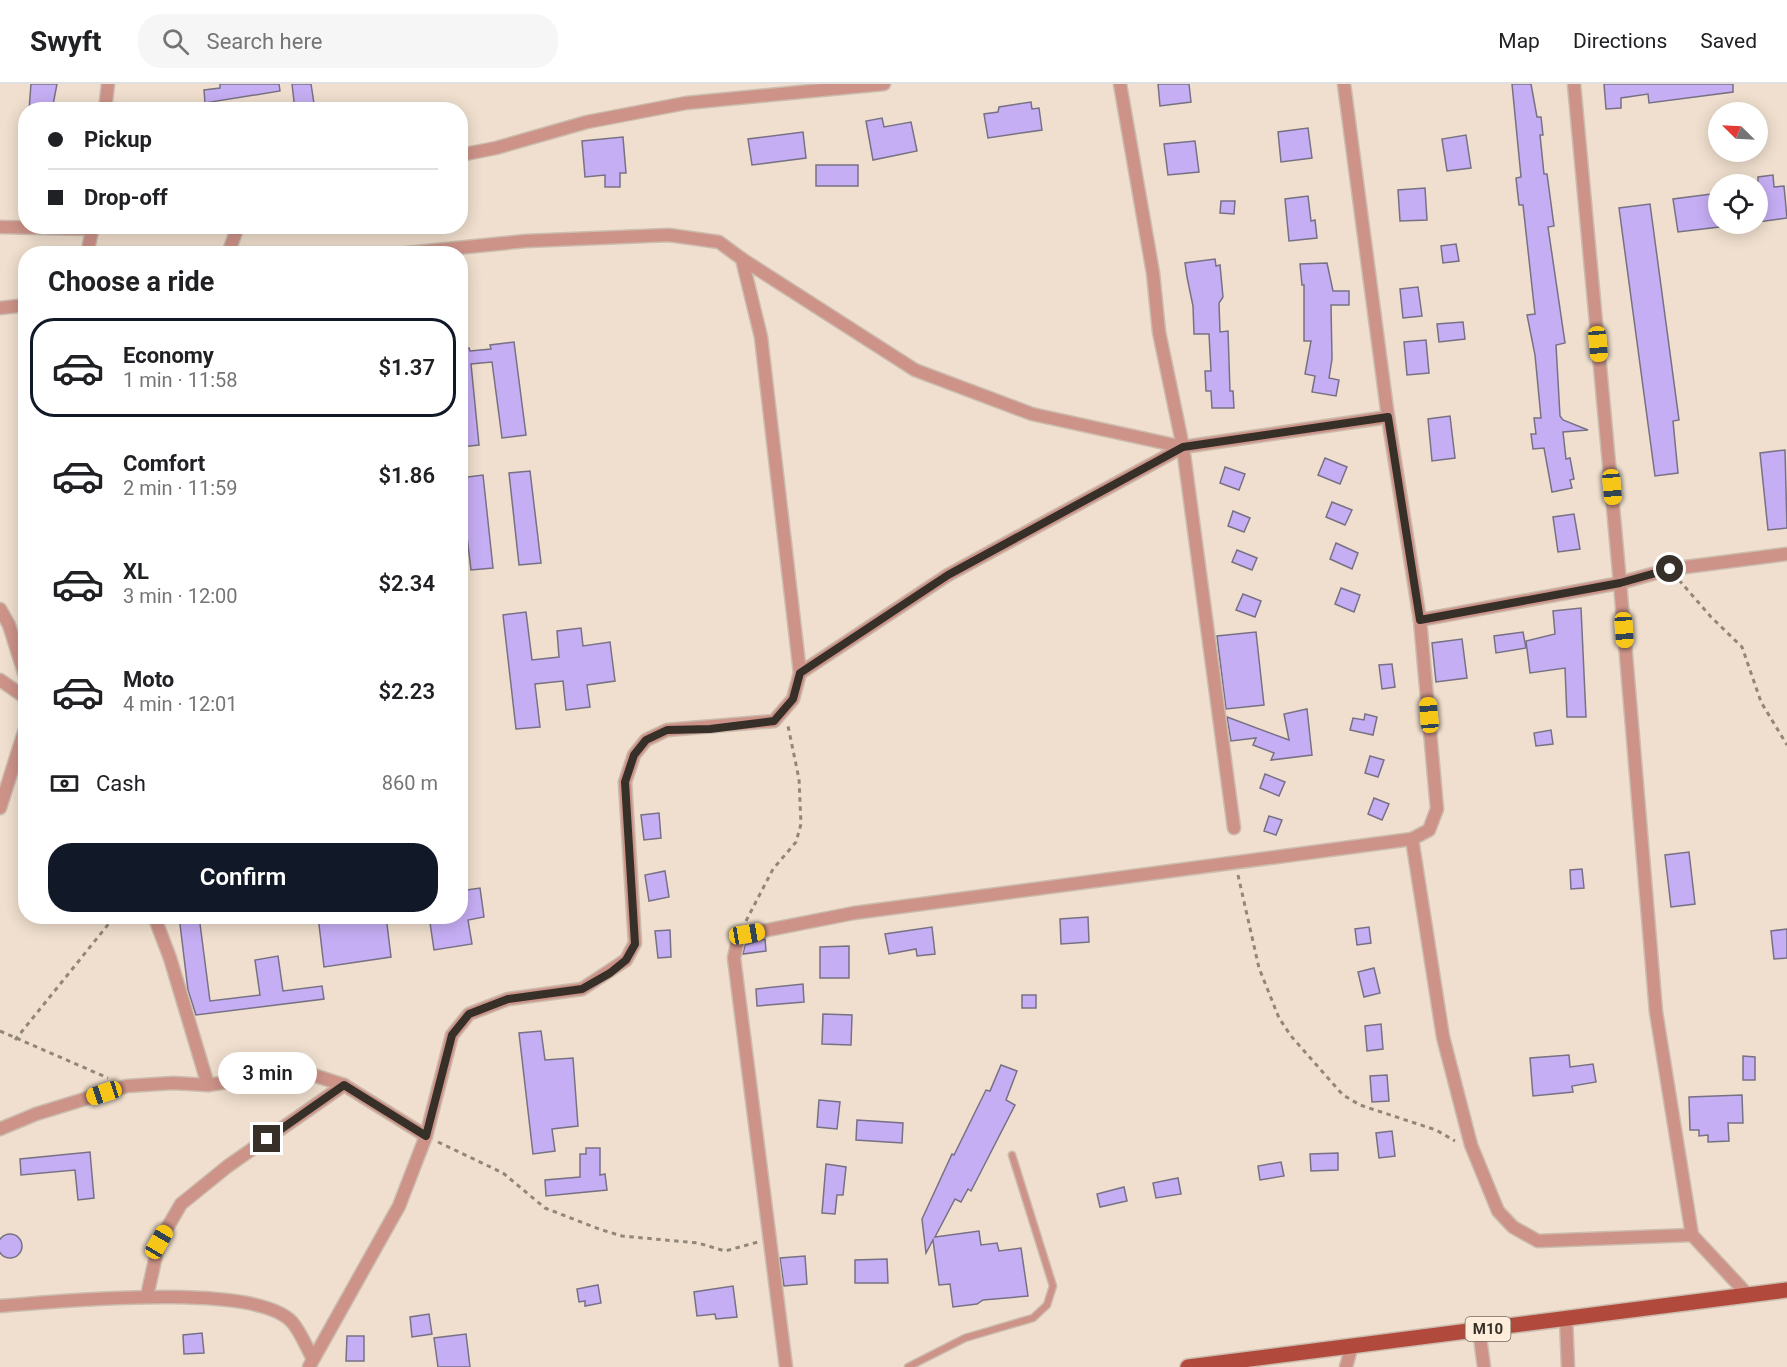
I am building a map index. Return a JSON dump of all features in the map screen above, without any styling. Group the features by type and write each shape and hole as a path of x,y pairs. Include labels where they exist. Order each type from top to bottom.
{"main road":[{"name":"M10","path":"1188,1367 1787,1290"}],"street":[{"path":"106,102 108,84"},
{"path":"468,153 496,148 587,122 686,103 884,84"},
{"path":"1120,84 1160,332 1183,447 1234,828"},
{"path":"786,1367 734,958 738,940 747,934 854,913 1412,839 1429,830 1437,809 1420,620 1388,417 1344,84"},
{"path":"1574,84 1620,583 1656,1012 1692,1235 1748,1295"},
{"path":"0,227 18,227"},
{"path":"468,247 526,241 669,235 719,242 915,370 1032,414 1183,447"},
{"path":"311,1362 399,1206 426,1136 452,1035 469,1014 508,999 582,989 610,973 626,960 635,944 625,782 634,755 646,740 667,730 774,721 793,699 800,673 761,337 742,259"},
{"path":"0,308 18,306"},
{"path":"800,673 948,575 1183,447 1388,417"},
{"path":"1420,620 1620,583 1670,569 1787,554"},
{"path":"0,609 9,625 18,654"},
{"path":"0,680 18,692"},
{"path":"0,808 18,751"},
{"path":"1412,839 1443,1037 1471,1145 1498,1211 1513,1227 1538,1241 1692,1235"},
{"path":"157,924 170,958 208,1084"},
{"path":"0,1129 36,1114 127,1086 173,1083 208,1084 302,1071 344,1085 426,1136"},
{"path":"147,1296 159,1242 181,1204 228,1166 344,1085"},
{"path":"0,1306 147,1296 255,1303 291,1321 311,1362"},
{"path":"1566,1318 1568,1367"},
{"path":"1479,1330 1484,1367"},
{"path":"1346,1367 1352,1345"}],"lane":[{"path":"908,1367 964,1338 1033,1318 1047,1305 1053,1286 1012,1155"}],"path":[{"path":"1670,569 1711,617 1742,647 1761,702 1787,745"},
{"path":"738,940 774,869 796,842 801,824 799,779 785,711"},
{"path":"1236,864 1259,968 1279,1018 1291,1036 1343,1095 1360,1105 1436,1130 1450,1139 1471,1145"},
{"path":"15,1040 109,924"},
{"path":"0,1031 15,1040 127,1086"},
{"path":"426,1136 504,1173 545,1208 622,1236 698,1242 725,1251 769,1239"}],"building":[{"path":"31,84 57,84 54,102 30,102"},
{"path":"220,84 279,84 280,91 205,102 204,90 220,88"},
{"path":"292,84 311,84 314,102 294,102"},
{"path":"1158,84 1189,84 1191,102 1160,106"},
{"path":"1512,84 1531,84 1537,117 1541,117 1543,135 1540,135 1544,174 1547,174 1554,226 1548,227 1565,343 1556,345 1560,416 1563,420 1588,430 1563,432 1566,459 1570,458 1574,479 1570,480 1572,488 1552,492 1544,448 1533,449 1531,434 1536,434 1534,418 1541,418 1535,355 1527,315 1535,314 1523,205 1519,205 1516,178 1521,177"},
{"path":"1604,84 1733,84 1733,92 1649,103 1648,94 1621,98 1621,108 1606,109"},
{"path":"1031,102 1032,109 1039,108 1042,130 988,138 984,114 998,112 999,107"},
{"path":"882,118 884,127 911,122 917,151 873,160 866,121"},
{"path":"1308,128 1312,158 1281,162 1278,132"},
{"path":"803,132 806,158 752,165 748,139"},
{"path":"1466,135 1471,168 1447,171 1442,139"},
{"path":"623,137 626,173 620,173 620,187 605,187 605,175 585,177 582,141"},
{"path":"1195,141 1199,172 1168,175 1164,144"},
{"path":"816,165 858,165 858,186 816,186"},
{"path":"1773,175 1774,187 1784,186 1787,218 1768,221 1768,176"},
{"path":"1425,188 1427,220 1400,221 1398,190"},
{"path":"1708,194 1708,228 1678,232 1673,199"},
{"path":"1308,196 1311,221 1315,220 1317,238 1289,241 1285,199"},
{"path":"1221,201 1235,201 1234,214 1220,213"},
{"path":"1650,204 1679,420 1673,421 1678,473 1655,476 1619,208"},
{"path":"1456,244 1459,261 1443,263 1441,246"},
{"path":"1215,259 1216,266 1220,265 1223,297 1219,303 1220,332 1228,331 1230,391 1233,391 1234,408 1212,408 1211,391 1206,391 1205,371 1211,371 1209,334 1194,334 1193,306 1185,263"},
{"path":"1327,263 1333,291 1349,291 1349,305 1331,305 1332,359 1329,378 1339,380 1336,396 1312,392 1315,376 1305,374 1311,341 1304,341 1304,285 1302,285 1300,264"},
{"path":"1418,287 1422,316 1403,318 1400,289"},
{"path":"1463,322 1465,339 1439,342 1437,324"},
{"path":"1426,340 1429,373 1407,375 1404,342"},
{"path":"514,342 526,435 502,438 492,362 471,364 479,445 468,446 468,348 470,351 491,349 490,345"},
{"path":"1450,416 1455,458 1432,461 1428,419"},
{"path":"1785,450 1787,528 1768,530 1760,453"},
{"path":"1325,458 1347,467 1340,484 1318,475"},
{"path":"1225,467 1245,474 1239,490 1220,483"},
{"path":"530,471 541,563 519,565 509,473"},
{"path":"483,475 493,568 471,570 468,545 468,477"},
{"path":"1332,502 1352,510 1345,525 1326,517"},
{"path":"1233,511 1250,518 1244,532 1228,526"},
{"path":"1574,514 1580,549 1558,552 1553,517"},
{"path":"1336,543 1358,553 1352,569 1330,559"},
{"path":"1237,550 1257,558 1252,570 1232,562"},
{"path":"1341,588 1360,595 1354,612 1335,604"},
{"path":"1243,594 1261,601 1255,617 1236,610"},
{"path":"1581,608 1586,717 1567,717 1565,668 1530,673 1526,641 1555,634 1553,611"},
{"path":"526,612 532,660 559,657 557,631 581,628 583,646 610,642 615,681 587,685 590,707 566,710 563,681 535,684 540,727 516,729 503,615"},
{"path":"1256,632 1264,705 1226,709 1217,636"},
{"path":"1523,632 1526,648 1496,653 1494,636"},
{"path":"1462,639 1467,678 1436,682 1432,643"},
{"path":"1392,664 1395,687 1382,689 1379,665"},
{"path":"1307,709 1312,755 1271,760 1274,753 1253,745 1256,738 1231,741 1227,717 1289,740 1284,714"},
{"path":"1365,714 1377,717 1373,735 1350,730 1353,718 1364,720"},
{"path":"1551,730 1553,744 1536,746 1534,733"},
{"path":"1370,756 1384,760 1378,777 1365,773"},
{"path":"1265,774 1285,782 1279,796 1260,788"},
{"path":"1374,798 1389,804 1382,820 1368,814"},
{"path":"659,813 661,838 644,840 641,815"},
{"path":"1269,816 1282,820 1276,835 1264,831"},
{"path":"1689,852 1695,904 1671,907 1665,855"},
{"path":"1582,869 1584,888 1571,889 1570,870"},
{"path":"665,871 669,897 649,901 645,875"},
{"path":"480,888 484,917 468,920 468,890"},
{"path":"1088,917 1089,942 1061,944 1060,919"},
{"path":"468,920 472,944 434,950 430,924 468,924"},
{"path":"180,924 200,924 210,1001 260,995 255,960 278,956 283,991 322,986 324,999 196,1015 188,990"},
{"path":"319,924 387,924 391,957 324,967"},
{"path":"932,927 935,954 917,956 916,949 889,954 885,934"},
{"path":"1369,927 1371,943 1357,945 1355,929"},
{"path":"1787,929 1787,958 1774,959 1771,931"},
{"path":"670,930 671,957 658,958 655,931"},
{"path":"765,939 766,951 743,954 745,945"},
{"path":"849,946 849,978 820,978 820,947"},
{"path":"1374,968 1380,993 1364,997 1358,972"},
{"path":"803,984 804,1002 757,1006 756,989"},
{"path":"1022,995 1036,995 1036,1008 1022,1008"},
{"path":"823,1014 852,1015 851,1045 822,1044"},
{"path":"1381,1024 1383,1049 1367,1051 1365,1026"},
{"path":"541,1031 545,1060 573,1058 578,1126 552,1129 555,1151 533,1154 519,1033"},
{"path":"1569,1055 1570,1067 1593,1064 1596,1082 1572,1086 1573,1092 1533,1096 1530,1058"},
{"path":"1743,1056 1755,1057 1755,1080 1743,1080"},
{"path":"1001,1065 1017,1071 1006,1100 1015,1105 971,1191 968,1189 961,1202 955,1199 935,1237 979,1231 981,1245 997,1243 999,1251 1021,1248 1028,1296 983,1300 977,1304 953,1307 950,1284 939,1285 933,1240 926,1253 922,1219 952,1154 954,1155 986,1090 990,1091"},
{"path":"1387,1075 1389,1101 1372,1102 1370,1076"},
{"path":"1742,1095 1743,1123 1728,1123 1729,1141 1708,1142 1708,1135 1699,1136 1699,1130 1690,1130 1689,1097"},
{"path":"819,1100 840,1102 837,1129 817,1127"},
{"path":"857,1120 903,1123 902,1143 856,1140"},
{"path":"1392,1131 1395,1156 1379,1158 1376,1133"},
{"path":"586,1148 600,1148 600,1175 605,1174 607,1190 546,1196 545,1180 580,1177 580,1154 586,1154"},
{"path":"90,1152 94,1198 78,1200 75,1170 21,1175 20,1159"},
{"path":"1338,1153 1338,1170 1311,1171 1310,1154"},
{"path":"1281,1162 1284,1176 1260,1180 1258,1166"},
{"path":"826,1164 846,1167 843,1195 837,1195 835,1214 822,1213"},
{"path":"1178,1178 1181,1194 1156,1198 1153,1183"},
{"path":"1124,1187 1127,1201 1100,1207 1097,1194"},
{"path":"6,1235 14,1235 21,1242 21,1250 14,1257 6,1257 -1,1250 -1,1242"},
{"path":"805,1256 807,1284 784,1286 780,1258"},
{"path":"887,1259 888,1283 855,1283 855,1260"},
{"path":"598,1285 601,1303 585,1306 585,1301 579,1302 577,1289"},
{"path":"733,1286 737,1317 716,1319 715,1314 697,1316 694,1292"},
{"path":"429,1314 432,1334 412,1337 410,1317"},
{"path":"202,1333 204,1353 184,1354 183,1335"},
{"path":"466,1334 470,1367 438,1367 434,1338"},
{"path":"347,1336 364,1336 364,1361 346,1361"}],"route":[{"path":"267,1139 344,1085 426,1136 452,1035 469,1014 508,999 582,989 610,973 626,960 635,944 625,782 634,755 646,740 667,730 710,729 774,721 793,699 800,673 948,575 1183,447 1388,417 1420,620 1620,583 1670,569"}]}
